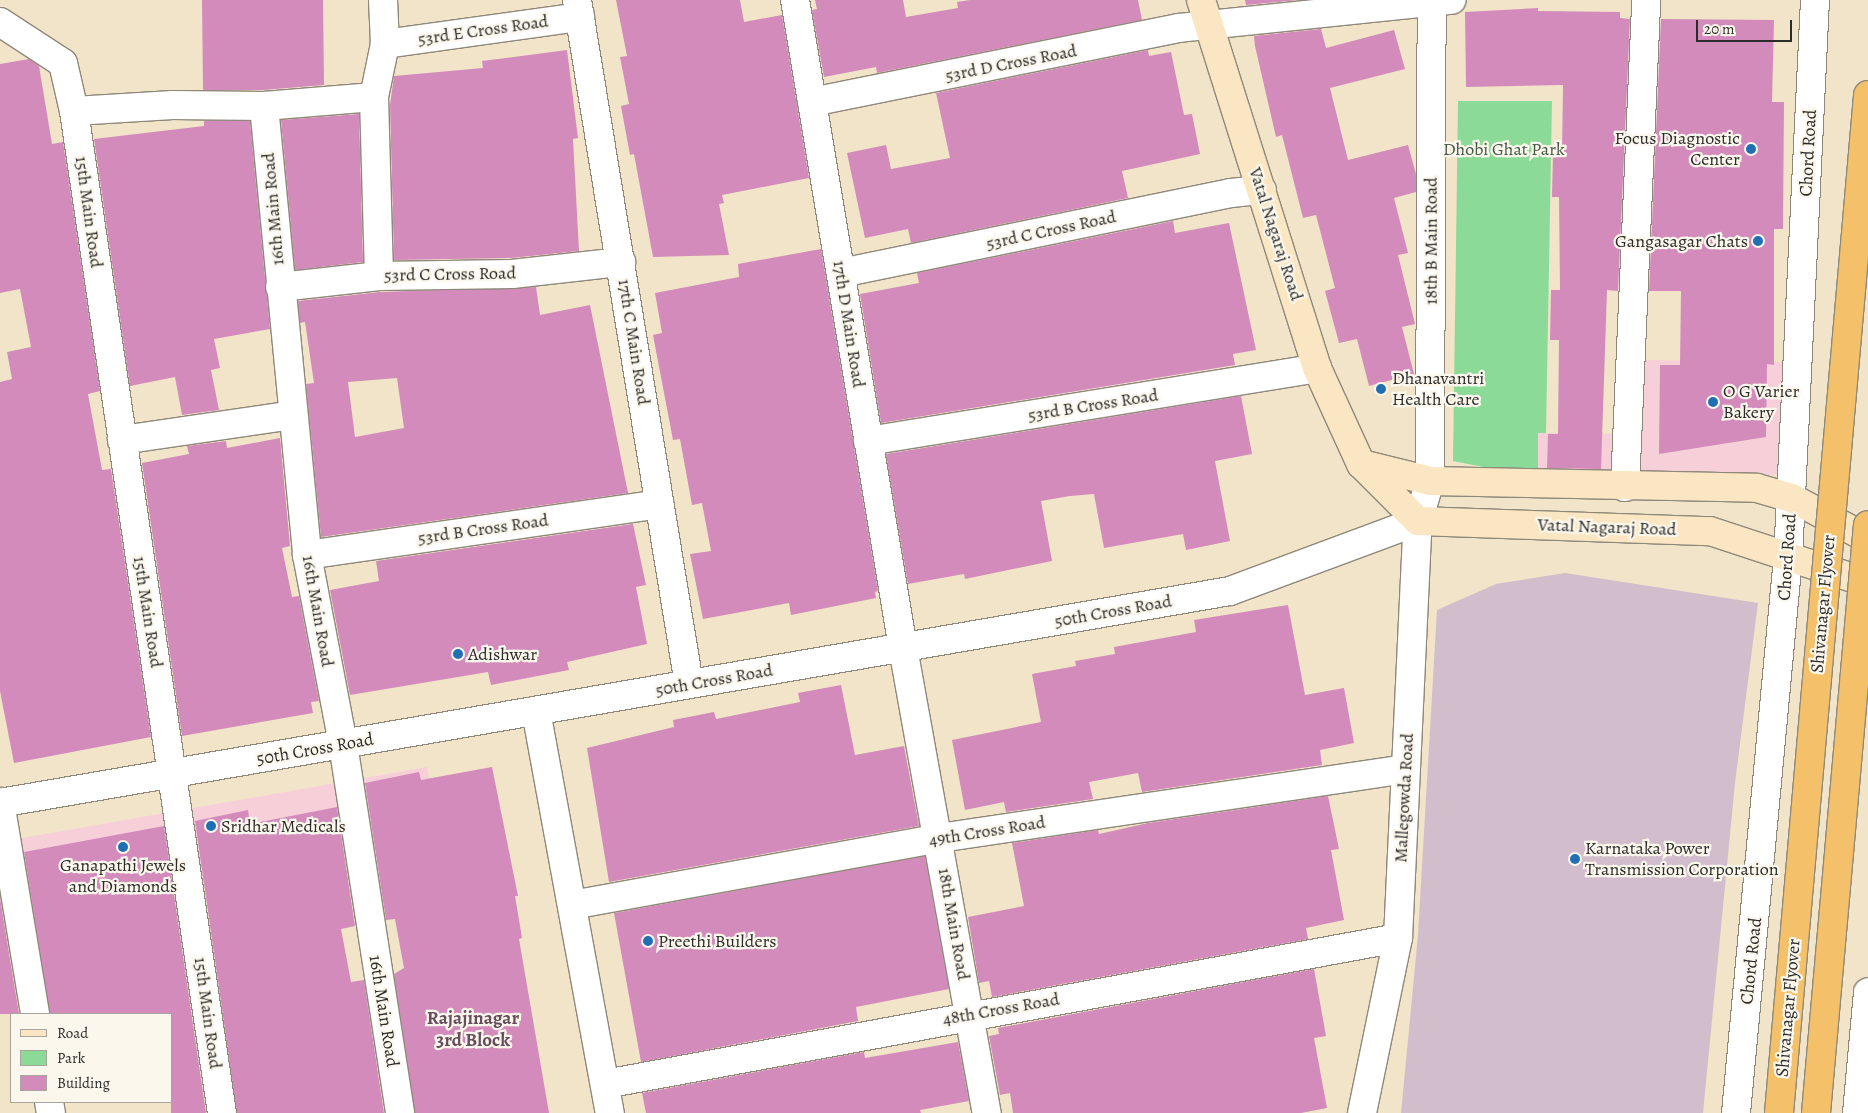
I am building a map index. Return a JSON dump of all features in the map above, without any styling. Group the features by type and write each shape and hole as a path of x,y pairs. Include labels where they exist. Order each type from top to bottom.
{"main road":[{"name":"Vatal Nagaraj Road","path":"1206,12 1317,368 1361,464 1418,521 1710,531 1868,583"},
{"name":"Shivanagar Flyover","path":"1779,1113 1868,95"},
{"path":"1361,464 1430,482 1757,488 1792,498 1868,539"},
{"name":"Shivanagar Flyover","path":"1816,1113 1868,526"}],"street":[{"path":"379,276 374,97 385,44 383,0"},
{"name":"17th D Main Road","path":"796,0 902,648"},
{"name":"18th B Main Road","path":"1430,482 1432,0"},
{"name":"53rd D Cross Road","path":"812,102 1179,28 1206,12 1452,0"},
{"path":"1625,487 1646,0"},
{"name":"Chord Road","path":"1736,1113 1788,558 1816,0"},
{"name":"53rd E Cross Road","path":"385,44 578,8"},
{"name":"17th C Main Road","path":"578,8 689,684"},
{"name":"15th Main Road","path":"0,22 63,63 74,111 222,1113"},
{"path":"74,111 173,105 264,106 374,97"},
{"name":"16th Main Road","path":"264,106 307,555 343,744 400,1113"},
{"name":"53rd C Cross Road","path":"841,273 1231,193 1262,190"},
{"name":"53rd C Cross Road","path":"280,287 379,276 512,274 621,262"},
{"name":"53rd B Cross Road","path":"868,441 1317,368"},
{"path":"122,440 293,416"},
{"name":"Mallegowda Road","path":"1362,1113 1398,938 1418,521 1430,482"},
{"name":"53rd B Cross Road","path":"307,555 659,504"},
{"name":"50th Cross Road","path":"0,803 1230,591 1418,521"},
{"name":"18th Main Road","path":"902,648 939,838 987,1113"},
{"path":"536,711 610,1113"},
{"name":"49th Cross Road","path":"572,905 939,838 1405,769"},
{"path":"0,803 35,1013"},
{"name":"48th Cross Road","path":"605,1084 970,1014 1398,938"},
{"path":"1857,1113 1864,1069 1868,993"}],"shaded area":[{"path":"1641,360 1785,362 1782,475 1638,473"},
{"path":"1538,433 1617,434 1616,478 1538,478"},
{"name":"Karnataka Power Transmission Corporation","path":"1565,573 1758,603 1735,783 1703,1113 1401,1113 1418,935 1437,610 1496,584"},
{"path":"427,767 439,838 0,915 0,842"}],"green space":[{"name":"Dhobi Ghat Park","path":"1458,101 1552,101 1546,433 1538,433 1538,478 1453,461"}],"building":[{"path":"202,0 323,0 324,85 263,90 203,90"},
{"path":"616,0 740,0 744,22 782,15 809,178 722,195 724,203 719,204 729,255 653,257 634,154 630,155 621,106 629,104 620,57 627,56"},
{"path":"815,0 903,0 906,17 958,8 957,2 970,0 1138,0 1142,20 877,73 876,67 824,77 812,10 817,9"},
{"path":"1245,0 1299,0 1246,5"},
{"path":"1538,8 1538,11 1620,12 1620,18 1630,19 1618,291 1607,290 1601,469 1547,468 1548,434 1558,434 1559,340 1550,340 1551,290 1560,290 1559,197 1552,197 1553,153 1562,153 1563,85 1466,87 1465,12"},
{"path":"1661,19 1774,20 1772,102 1784,102 1783,229 1774,229 1774,365 1767,364 1766,437 1659,454 1660,365 1680,365 1681,291 1649,291"},
{"path":"1321,29 1326,48 1394,30 1405,69 1330,88 1348,160 1408,145 1416,174 1416,192 1394,198 1408,253 1398,255 1415,324 1402,327 1414,374 1369,386 1357,339 1339,343 1325,291 1335,288 1316,215 1303,218 1282,135 1276,137 1255,46 1254,36"},
{"path":"567,50 578,138 573,139 579,251 511,258 394,260 390,105 394,76 483,68 482,61"},
{"path":"1148,50 1149,56 1171,52 1184,115 1192,114 1200,154 1122,171 1128,198 911,243 908,229 865,238 847,153 886,145 891,169 950,158 936,93"},
{"path":"29,59 39,66 52,144 63,142 100,391 88,394 102,470 111,469 151,737 14,763 0,691 0,382 12,379 7,352 31,347 20,289 0,293 0,64"},
{"path":"359,114 363,262 295,270 281,120"},
{"path":"204,121 250,121 270,329 214,339 220,368 211,370 219,410 182,415 175,377 130,386 94,139 204,126"},
{"path":"1173,221 1175,233 1229,223 1256,350 1233,354 1235,365 881,423 860,294 919,283 917,273"},
{"path":"821,249 878,591 875,592 876,598 791,615 789,603 703,619 690,554 711,551 702,503 692,505 680,439 673,440 653,335 662,333 655,293 739,277 738,264"},
{"path":"536,287 540,315 590,305 628,493 321,537 306,384 314,383 305,322 300,323 298,301 380,292","holes":["397,378 404,428 355,437 348,382"]},
{"path":"1241,396 1252,454 1215,461 1230,541 1186,550 1183,534 1104,548 1094,494 1070,496 1041,501 1052,561 965,579 964,574 908,584 886,454"},
{"path":"280,438 290,546 282,548 292,597 299,596 319,701 311,702 313,713 182,736 142,463 189,454 187,446 226,441 227,448"},
{"path":"633,524 646,585 636,587 647,644 567,662 569,670 491,685 488,672 350,695 330,590 379,581 376,561"},
{"path":"1288,605 1305,695 1344,688 1354,743 1320,750 1322,765 1142,792 1138,773 1089,782 1093,799 1006,812 1004,802 965,810 952,740 1041,722 1032,674 1076,666 1075,661 1115,654 1114,647 1196,632 1194,620"},
{"path":"841,685 855,755 904,746 919,826 609,882 587,748 674,727 673,720 714,712 716,719 800,702 798,693"},
{"path":"492,767 518,896 515,896 522,938 519,939 549,1113 415,1113 394,974 404,968 395,919 386,920 365,783 419,772 421,780"},
{"path":"1328,796 1339,849 1331,850 1344,920 1306,928 1308,939 992,997 989,981 979,983 968,917 1024,906 1012,843 1098,830 1099,834 1148,823"},
{"path":"337,807 355,926 341,929 351,982 364,980 384,1113 237,1113 195,821 248,810 250,824"},
{"path":"164,826 206,1113 171,1113 172,1013 50,1013 24,852"},
{"path":"925,856 949,989 856,1007 858,1021 641,1062 614,913"},
{"path":"0,898 19,1013 0,1014"},
{"path":"1314,969 1326,1036 1314,1038 1327,1108 1301,1113 1013,1113 1010,1093 1000,1095 989,1036 999,1034 998,1028"},
{"path":"958,1042 969,1101 920,1110 921,1113 646,1113 642,1093 864,1052 865,1058"}],"place":[{"name":"Focus Diagnostic Center","path":"1751,149"},
{"name":"Gangasagar Chats","path":"1758,241"},
{"name":"Dhanavantri Health Care","path":"1381,389"},
{"name":"O G Varier Bakery","path":"1713,402"},
{"name":"Adishwar","path":"458,654"},
{"name":"Sridhar Medicals","path":"211,826"},
{"name":"Ganapathi Jewels and Diamonds","path":"123,847"},
{"name":"Karnataka Power Transmission Corporation","path":"1575,859"},
{"name":"Preethi Builders","path":"648,941"}],"district":[{"name":"Rajajinagar 3rd Block","path":"473,1030"}]}
